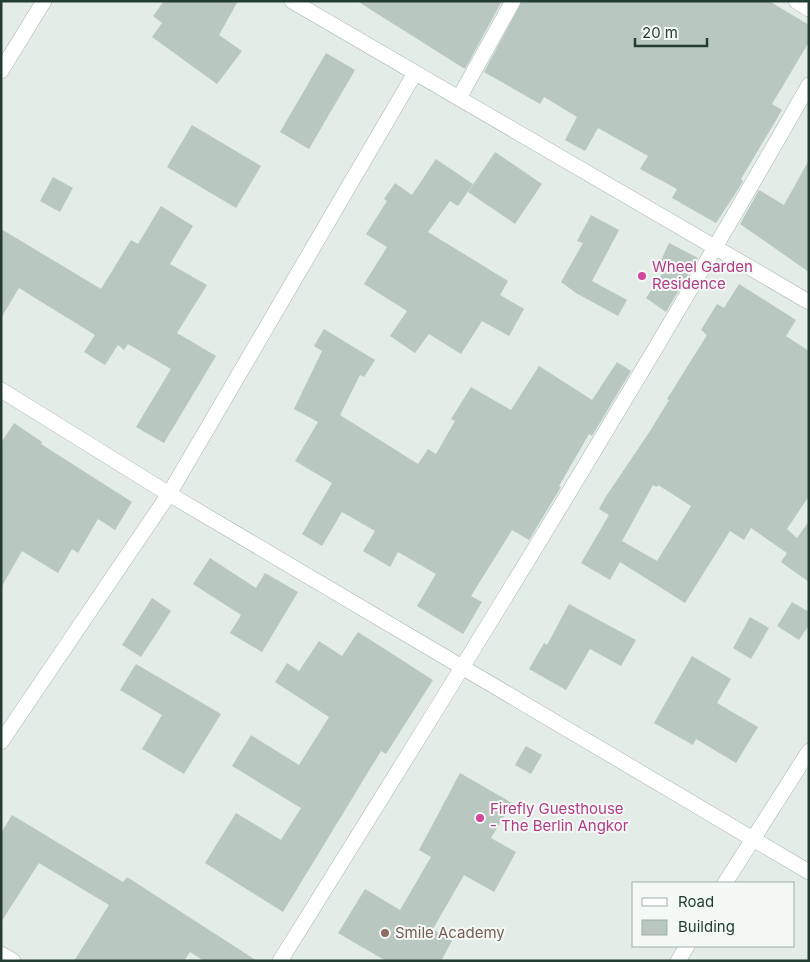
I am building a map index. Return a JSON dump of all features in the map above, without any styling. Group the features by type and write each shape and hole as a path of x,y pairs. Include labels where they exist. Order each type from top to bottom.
{"street":[{"path":"1,71 44,1"},
{"path":"292,1 809,302"},
{"path":"459,98 513,1"},
{"path":"796,1 809,9"},
{"path":"1,742 169,494 415,73"},
{"path":"280,961 463,668 716,247 809,84"},
{"path":"1,390 169,494 809,872"},
{"path":"726,882 809,752"},
{"path":"678,961 686,947"},
{"path":"1,954 13,961"}],"building":[{"path":"164,1 238,1 219,35 242,51 217,84 152,37 162,23 153,16"},
{"path":"357,1 502,1 465,69"},
{"path":"522,1 769,1 809,25 809,42 772,104 782,110 741,179 743,181 716,223 672,198 677,189 640,169 648,156 598,128 585,151 565,140 577,117 544,97 540,104 484,72"},
{"path":"326,53 355,70 309,149 280,132"},
{"path":"192,125 261,166 236,208 167,167"},
{"path":"495,152 542,184 515,224 468,192"},
{"path":"436,159 473,184 458,206 450,201 428,232 508,281 500,295 524,309 509,336 482,321 461,354 429,334 415,353 390,336 407,311 364,284 387,247 366,234 387,201 384,199 395,183 412,195"},
{"path":"809,160 809,272 740,224 759,190 784,205"},
{"path":"53,177 73,188 60,212 40,201"},
{"path":"161,206 193,226 170,264 207,285 177,333 216,356 164,443 136,427 171,369 128,344 124,350 118,345 105,365 84,352 95,335 19,288 1,318 1,229 101,289 131,240 138,244"},
{"path":"591,215 619,230 592,281 627,300 618,316 576,293 561,282 583,243 577,241"},
{"path":"669,243 698,258 666,312 646,298 666,268 659,265"},
{"path":"739,284 796,320 786,336 809,351 809,496 787,529 797,538 809,521 809,582 781,562 787,553 751,528 744,540 730,531 685,603 620,562 610,580 581,563 609,515 599,509 605,498 650,431 669,400 667,399 707,335 701,330 717,304 724,308","holes":["653,485 657,487 658,485 691,506 657,561 622,541"]},
{"path":"324,329 375,360 364,377 360,375 340,415 418,464 428,449 436,454 455,421 451,419 471,387 511,410 539,366 592,400 617,362 631,371 592,436 589,434 559,486 561,487 529,540 512,530 471,596 482,602 463,634 417,606 436,574 398,552 390,567 363,551 375,531 342,512 322,546 302,534 332,483 295,461 318,422 294,409 322,351 314,346"},
{"path":"14,423 42,442 41,444 132,502 115,530 98,519 78,553 72,549 58,573 22,551 1,588 1,443"},
{"path":"210,558 256,588 265,573 298,592 262,652 230,633 241,615 193,584"},
{"path":"152,598 171,611 141,657 122,645"},
{"path":"792,602 809,612 809,625 799,640 777,626"},
{"path":"569,604 636,640 621,666 590,649 566,690 529,669 544,643 547,645"},
{"path":"750,617 769,628 751,659 733,648"},
{"path":"358,632 433,680 386,754 381,751 283,912 205,863 236,813 281,840 301,808 232,766 251,735 299,765 329,717 275,682 287,663 299,671 319,641 342,656"},
{"path":"692,656 731,679 717,703 758,727 736,763 696,739 693,745 654,723"},
{"path":"136,664 221,714 184,774 142,749 162,715 120,690"},
{"path":"526,746 542,755 531,774 515,765"},
{"path":"460,773 512,803 491,838 516,852 494,892 464,875 433,929 452,941 441,961 386,961 338,933 365,889 400,910 431,857 419,850"},
{"path":"12,815 123,882 127,877 257,961 204,961 190,952 184,961 74,961 109,905 39,863 1,922 1,833"}],"place":[{"name":"Wheel Garden Residence","path":"642,276"},
{"name":"Firefly Guesthouse - The Berlin Angkor","path":"480,818"},
{"name":"Smile Academy","path":"385,933"}]}
